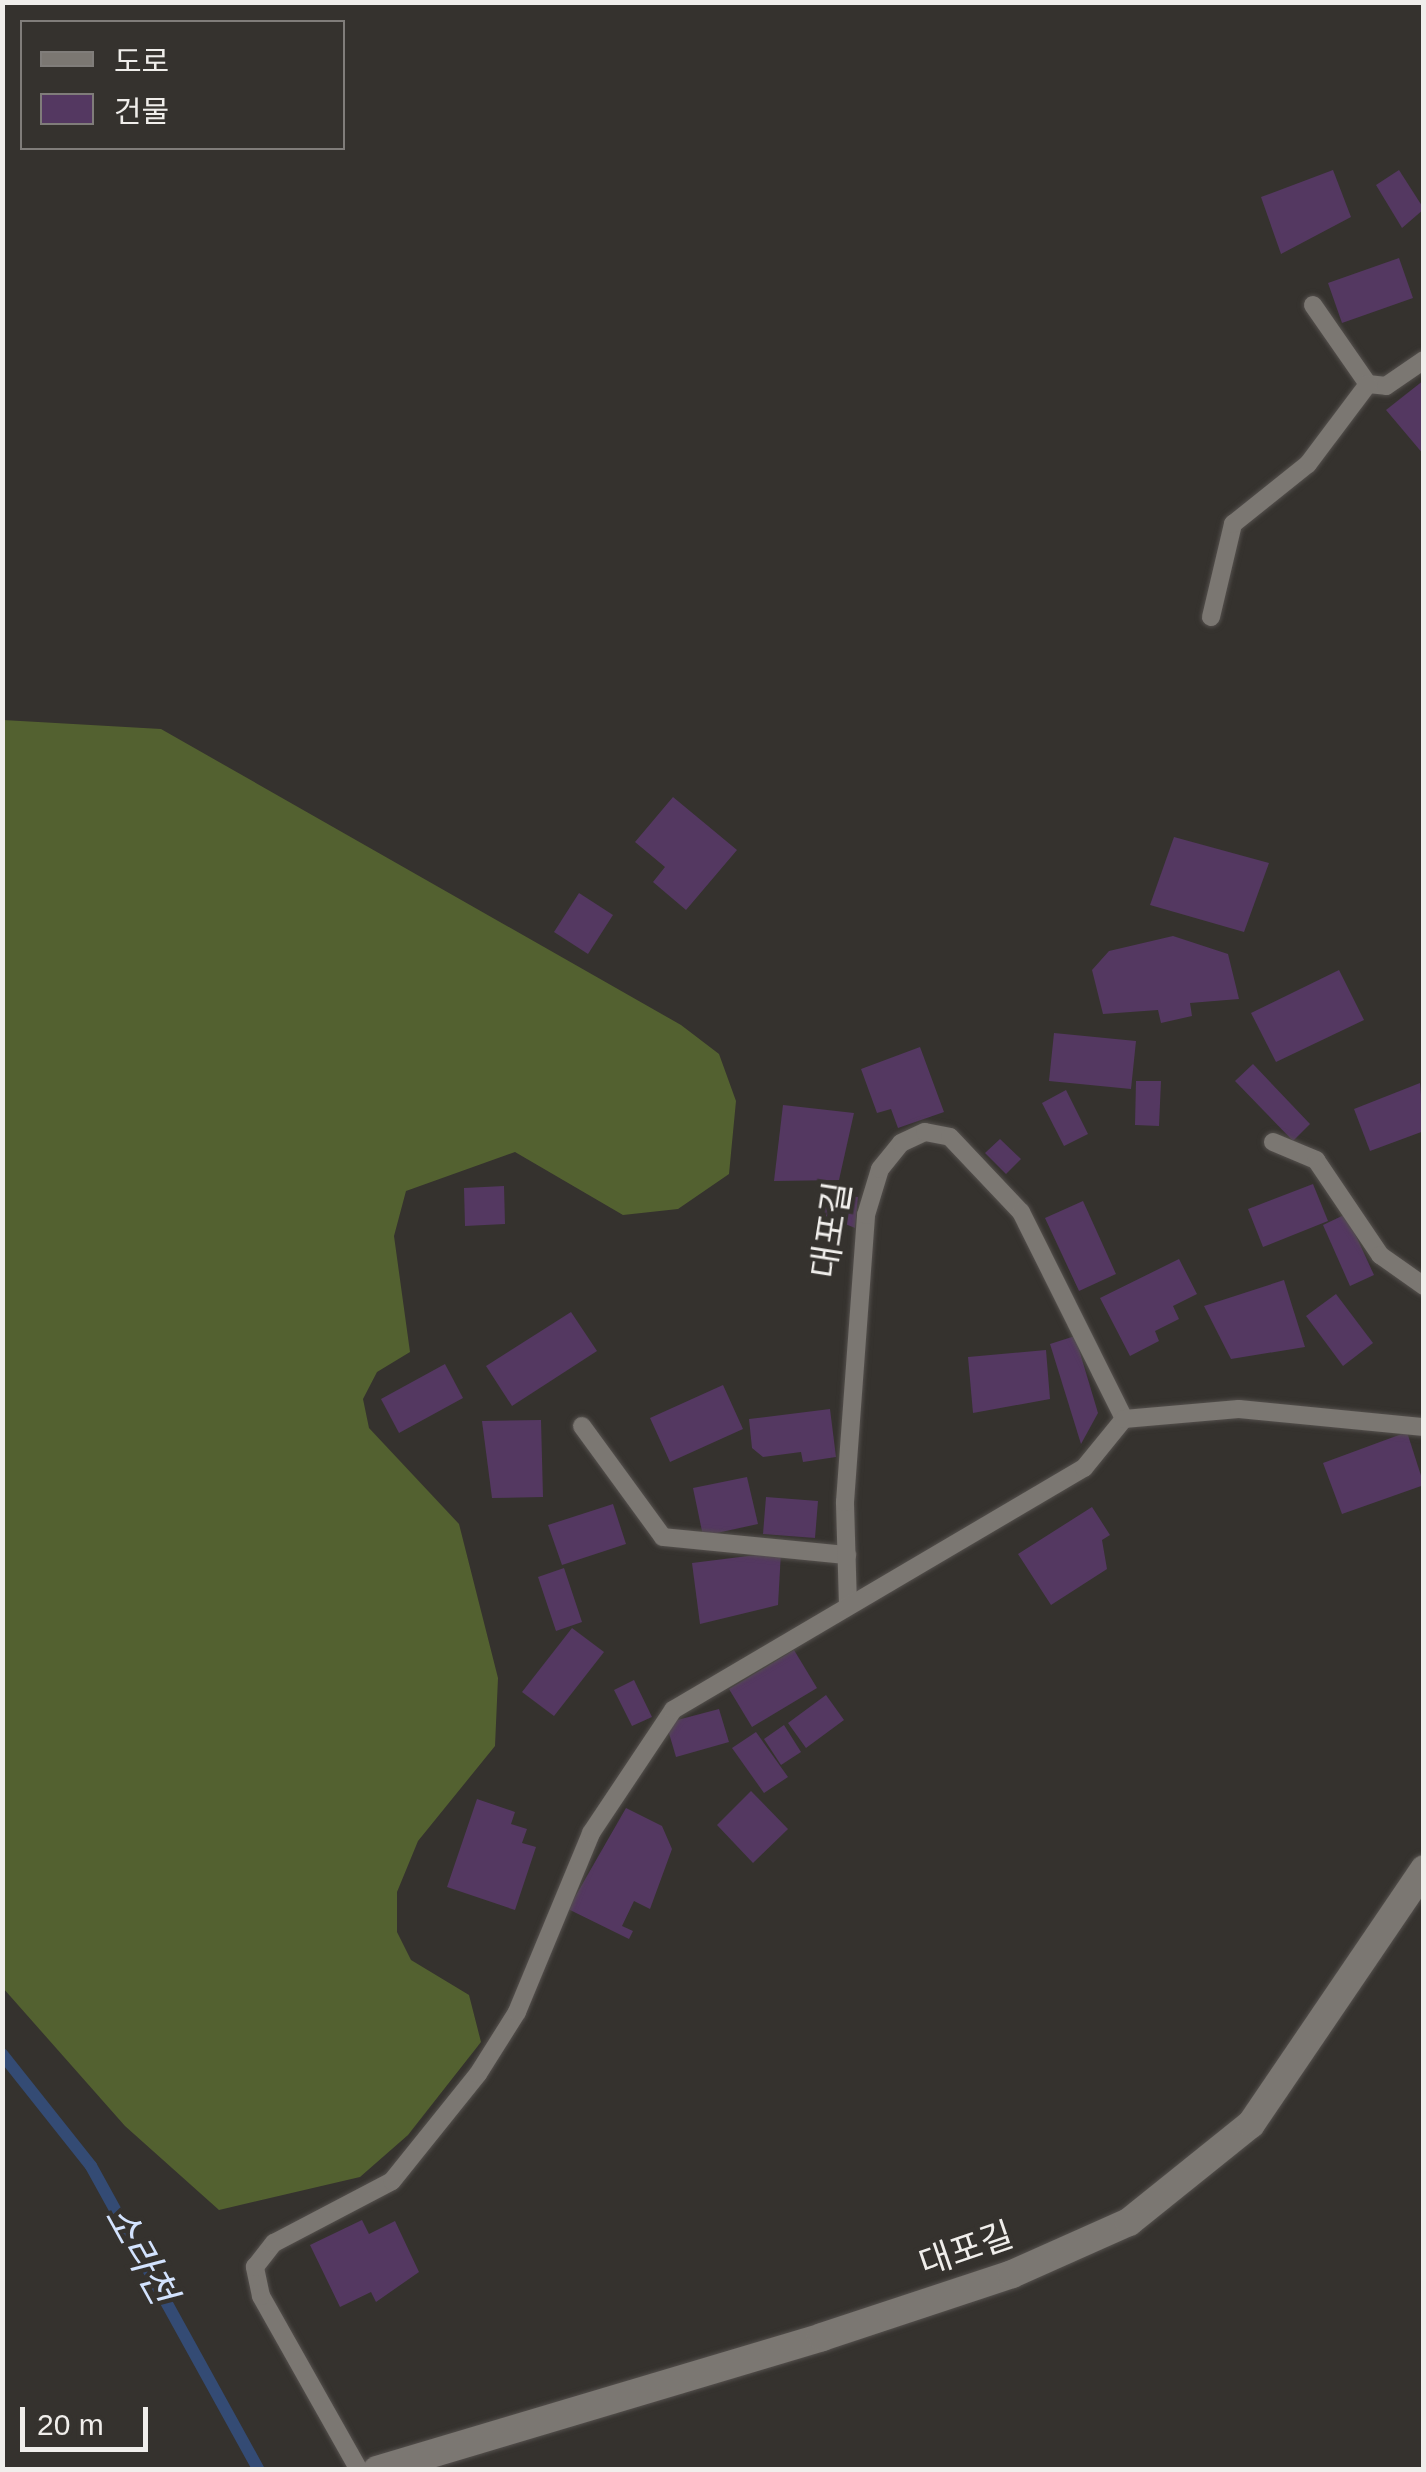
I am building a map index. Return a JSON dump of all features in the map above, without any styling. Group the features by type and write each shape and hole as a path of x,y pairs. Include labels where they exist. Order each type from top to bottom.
{"street":[{"name":"대포길","path":"377,2470 822,2337 1012,2274 1129,2222 1252,2124 1424,1869"}],"lane":[{"path":"1313,304 1368,384 1386,386 1424,360"},
{"path":"1211,617 1233,524 1308,464 1368,384"},
{"name":"대포길","path":"848,1605 847,1555 866,1215 880,1169 913,1136 950,1137 1021,1212 1124,1419"},
{"path":"1273,1142 1316,1160 1380,1255 1424,1286"},
{"path":"359,2470 261,2296 261,2254 392,2181 478,2074 516,2012 573,1866 651,1733 704,1685 1084,1468 1124,1419 1239,1409 1424,1427"},
{"path":"582,1426 663,1537 847,1555"}],"green space":[{"path":"3,720 161,729 681,1025 719,1054 736,1101 729,1174 678,1209 623,1215 515,1152 406,1191 394,1236 410,1352 377,1372 363,1399 369,1428 459,1524 498,1678 495,1746 418,1841 397,1892 397,1932 411,1960 469,1995 481,2042 408,2135 360,2177 219,2210 125,2126 3,1988"}],"building":[{"path":"1333,170 1351,217 1281,254 1261,197"},
{"path":"1399,170 1424,209 1402,228 1376,185"},
{"path":"1399,258 1413,298 1342,323 1328,283"},
{"path":"1424,380 1424,455 1386,410"},
{"path":"673,797 737,850 686,910 653,882 665,867 635,842"},
{"path":"1174,837 1269,863 1244,932 1150,905"},
{"path":"579,893 613,915 588,954 554,932"},
{"path":"1173,936 1228,954 1239,999 1190,1003 1192,1016 1161,1023 1158,1010 1103,1014 1092,970 1109,951"},
{"path":"1339,970 1364,1020 1276,1062 1251,1013"},
{"path":"1054,1033 1136,1041 1131,1089 1049,1081"},
{"path":"920,1047 944,1112 898,1128 891,1109 877,1113 861,1069"},
{"path":"1253,1064 1310,1124 1293,1141 1235,1081"},
{"path":"1136,1081 1161,1081 1159,1126 1135,1125"},
{"path":"1420,1083 1424,1131 1370,1151 1354,1109"},
{"path":"1066,1090 1088,1134 1064,1146 1042,1103"},
{"path":"783,1105 854,1113 839,1180 774,1181"},
{"path":"1000,1139 1021,1159 1006,1174 985,1153"},
{"path":"1313,1184 1328,1221 1263,1247 1248,1209"},
{"path":"504,1186 505,1224 465,1226 464,1188"},
{"path":"823,1194 858,1197 855,1228 821,1214"},
{"path":"1083,1201 1116,1274 1079,1291 1045,1218"},
{"path":"1346,1214 1374,1275 1350,1286 1323,1225"},
{"path":"1179,1259 1197,1294 1173,1306 1179,1319 1155,1331 1159,1341 1130,1356 1100,1298"},
{"path":"1284,1280 1305,1347 1231,1359 1204,1306"},
{"path":"1336,1294 1373,1343 1343,1366 1306,1316"},
{"path":"571,1312 597,1351 512,1406 486,1366"},
{"path":"1075,1336 1098,1413 1081,1444 1050,1344"},
{"path":"1046,1350 1050,1399 973,1413 968,1357"},
{"path":"445,1364 463,1398 399,1433 381,1399"},
{"path":"723,1385 743,1429 670,1462 650,1418"},
{"path":"830,1409 836,1457 803,1462 801,1452 763,1457 752,1448 749,1419"},
{"path":"541,1420 543,1497 492,1498 482,1421"},
{"path":"1407,1432 1424,1485 1342,1514 1323,1463"},
{"path":"747,1477 758,1524 703,1536 693,1488"},
{"path":"766,1497 818,1501 815,1538 763,1534"},
{"path":"613,1504 626,1544 562,1565 548,1525"},
{"path":"1092,1507 1110,1535 1102,1540 1107,1569 1051,1605 1018,1554"},
{"path":"781,1552 778,1605 700,1624 692,1563"},
{"path":"564,1568 582,1622 556,1631 538,1577"},
{"path":"572,1628 604,1652 554,1716 522,1692"},
{"path":"794,1650 817,1688 752,1727 729,1689"},
{"path":"634,1680 652,1717 632,1726 614,1690"},
{"path":"826,1695 844,1720 806,1748 788,1723"},
{"path":"719,1709 729,1742 676,1757 666,1723"},
{"path":"784,1725 801,1752 781,1765 764,1739"},
{"path":"756,1732 788,1777 764,1793 732,1748"},
{"path":"751,1791 788,1829 753,1863 717,1825"},
{"path":"477,1799 515,1812 511,1824 527,1829 522,1843 536,1847 515,1910 447,1887"},
{"path":"626,1808 662,1826 672,1849 650,1909 634,1901 622,1926 633,1931 629,1939 568,1909"},
{"path":"362,2220 369,2234 395,2221 419,2272 376,2302 371,2292 340,2307 310,2245"}],"waterway":[{"name":"소라천","path":"2,2054 91,2166 259,2470"}]}
